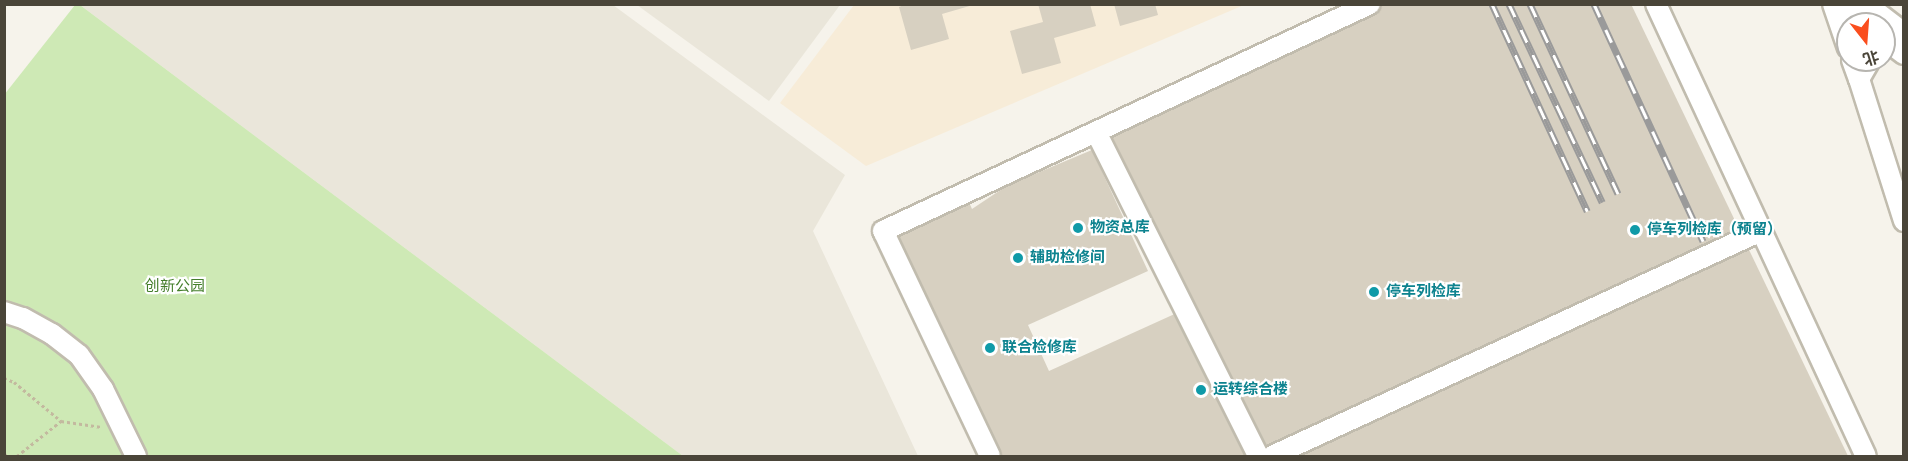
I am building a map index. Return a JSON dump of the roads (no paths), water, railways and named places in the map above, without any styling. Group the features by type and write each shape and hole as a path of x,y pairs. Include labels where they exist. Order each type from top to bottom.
{"street":[{"path":"990,456 883,231 1370,4"},
{"path":"1656,4 1866,456"},
{"path":"1856,72 1904,220"},
{"path":"1858,79 1862,72"},
{"path":"1096,132 1258,456"},
{"path":"1272,456 1761,231"},
{"path":"4,312 23,318 52,334 79,355 103,388 136,456"}],"railway":[{"path":"1492,4 1587,211"},
{"path":"1509,4 1602,202"},
{"path":"1530,4 1618,194"},
{"path":"1594,4 1703,241"}],"place":[{"name":"物资总库","path":"1078,228"},
{"name":"停车列检库（预留）","path":"1635,230"},
{"name":"辅助检修间","path":"1018,258"},
{"name":"停车列检库","path":"1374,292"},
{"name":"联合检修库","path":"990,348"},
{"name":"运转综合楼","path":"1201,390"}],"park label":[{"name":"创新公园","path":"175,287"}]}
